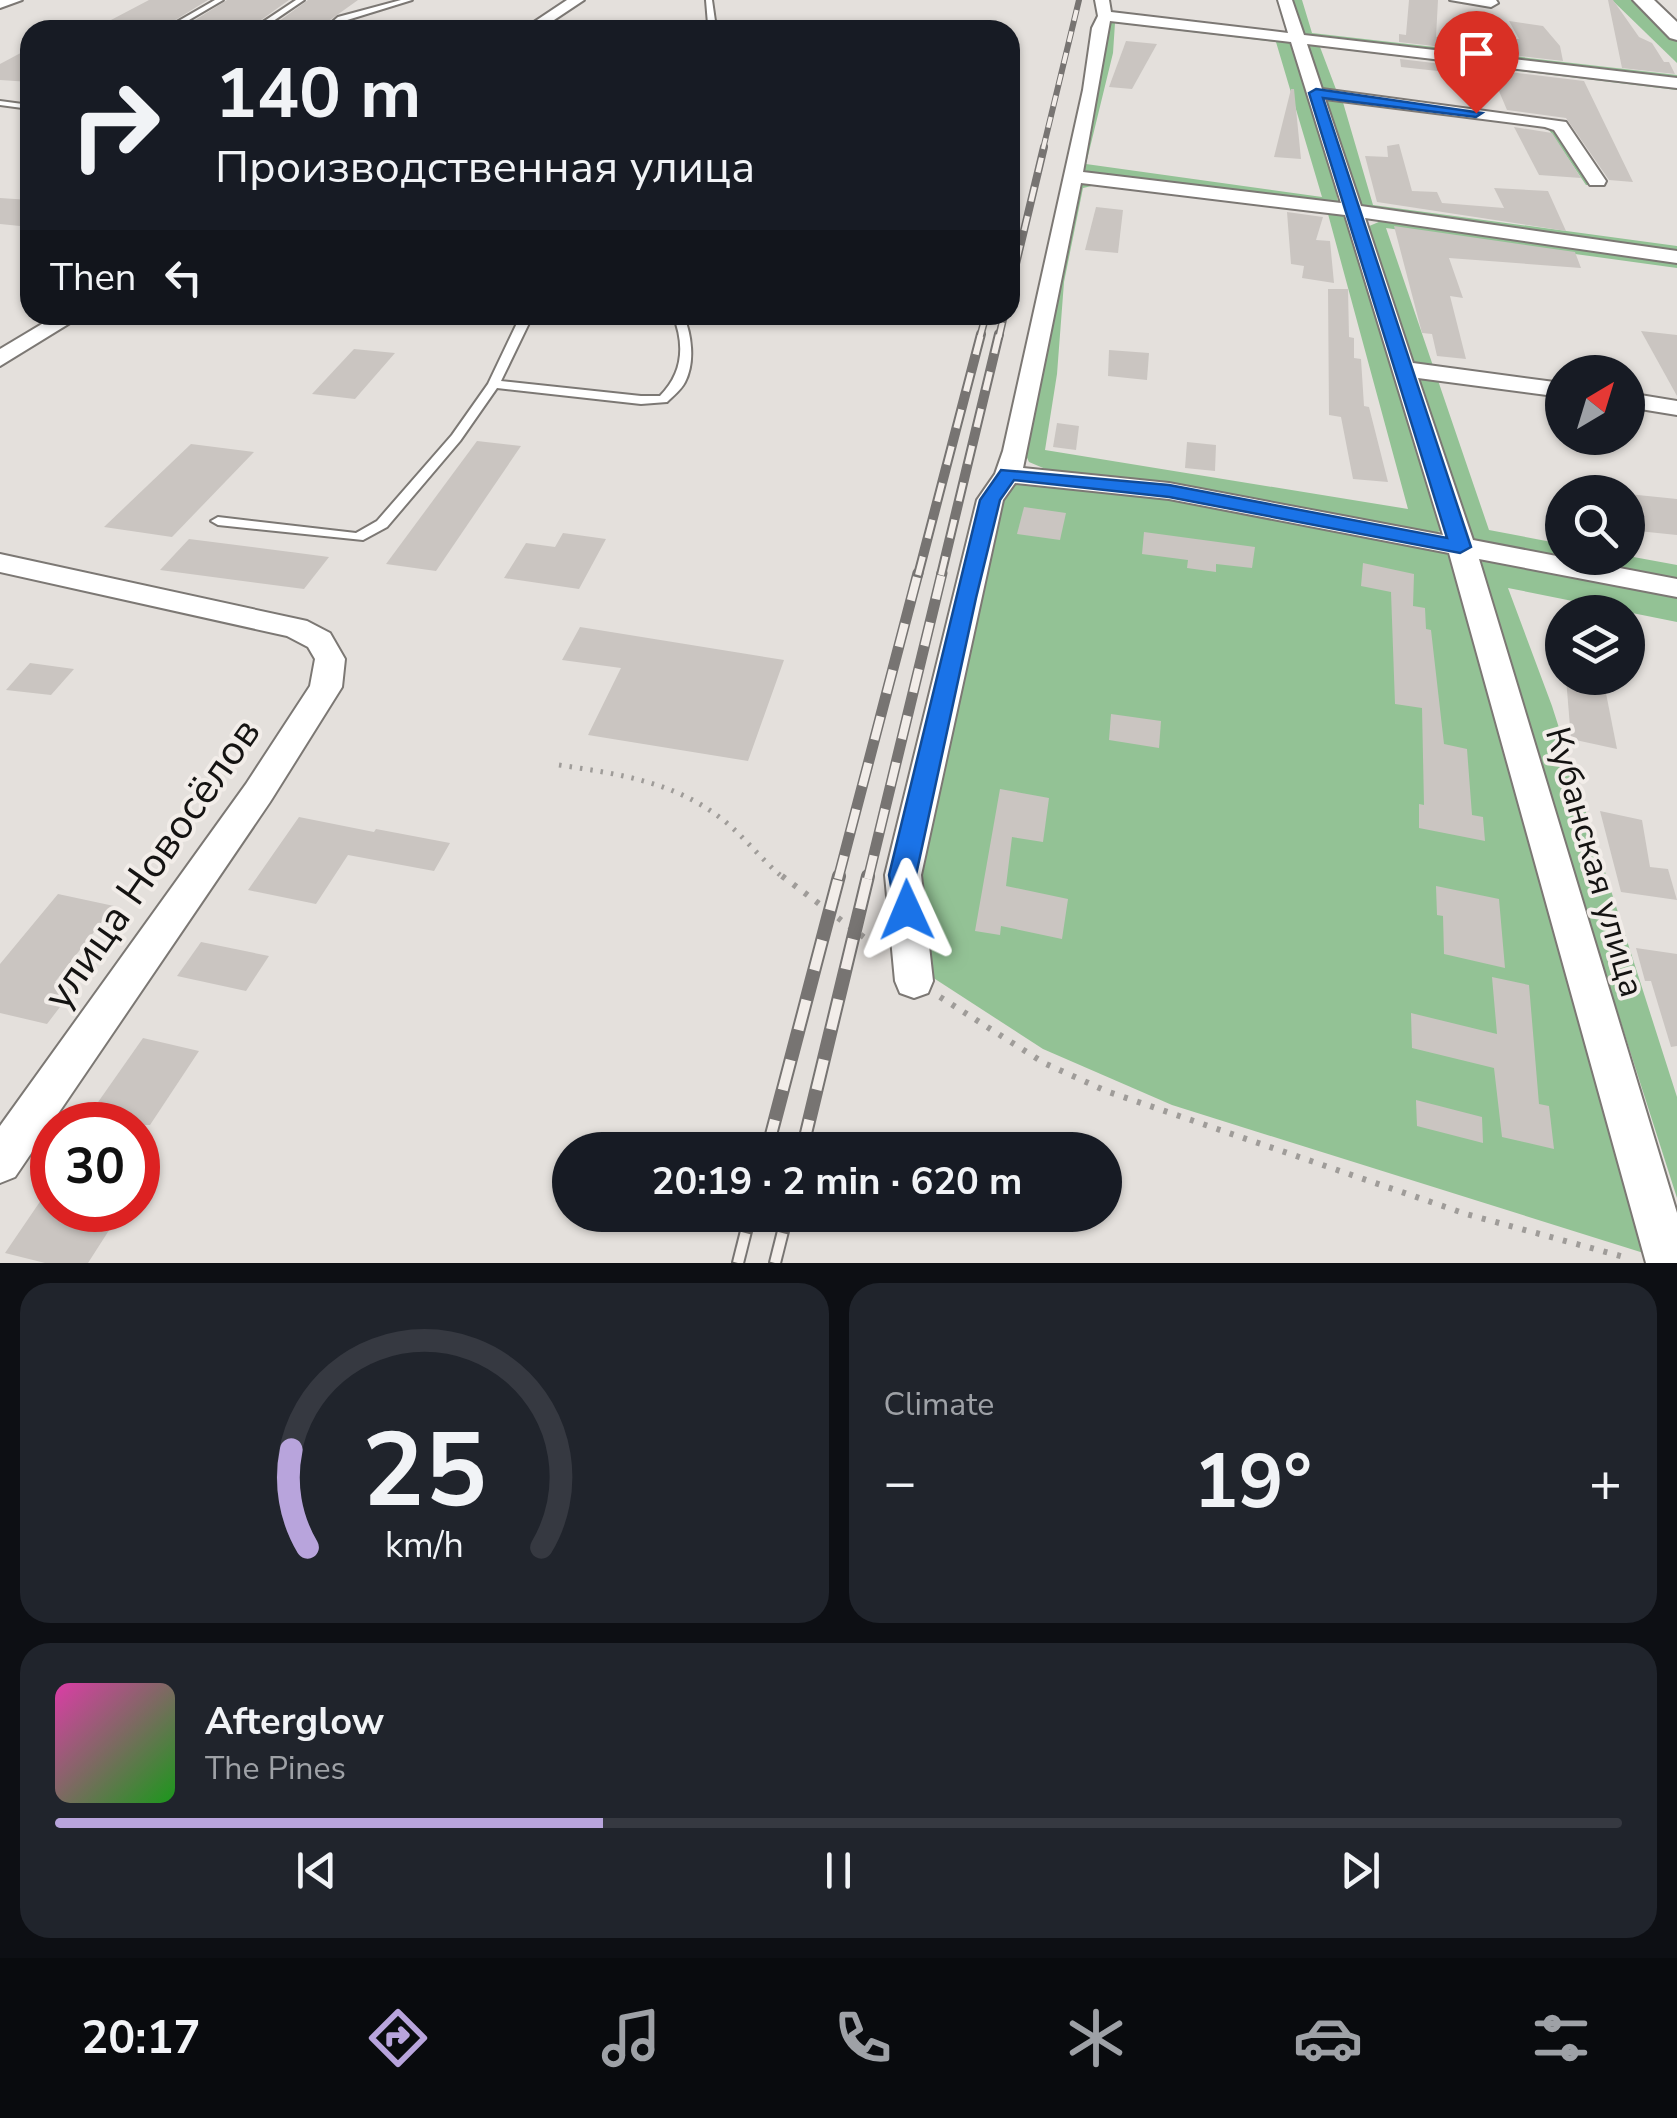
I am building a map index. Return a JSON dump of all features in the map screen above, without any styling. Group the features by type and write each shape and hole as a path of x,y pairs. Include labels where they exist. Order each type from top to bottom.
{"street":[{"path":"0,4 15,0"},
{"path":"545,20 577,0"},
{"name":"Кубанская улица","path":"1284,0 1490,637 1669,1263"},
{"path":"1457,0 1492,4"},
{"path":"1642,0 1677,34"},
{"path":"914,981 903,875 990,500 1008,474 1031,387 1104,8 1296,38 1677,83"},
{"path":"1316,93 1560,126 1597,181"},
{"path":"1071,176 1300,203 1677,258"},
{"path":"0,359 56,325"},
{"path":"1404,369 1545,388"},
{"path":"1645,403 1677,408"},
{"path":"1008,474 1169,491 1677,588"},
{"name":"улица Новосёлов","path":"0,563 296,628 319,640 330,659 326,687 258,793 0,1162"}],"lane":[{"path":"185,20 220,0"},
{"path":"270,20 300,0"},
{"path":"341,20 409,0"},
{"path":"218,520 358,537 382,524 456,438 494,384 522,325"},
{"path":"494,384 642,400 663,398 679,382 682,325"}],"path":[{"path":"560,765 628,775 679,791 724,820 780,875 856,929 914,981 1044,1063 1106,1091 1466,1214 1646,1263"}],"green space":[{"path":"1290,0 1302,0 1312,33 1677,75 1677,80 1303,37"},
{"path":"1612,0 1635,0 1677,42 1677,63"},
{"path":"1116,20 1291,39 1331,164 1338,201 1333,204 1080,173 1108,23","holes":["1115,23 1276,42 1322,197 1086,164 1113,53"]},
{"path":"1305,41 1677,85 1677,90 1320,47 1337,92 1321,89"},
{"path":"1322,95 1547,123 1556,128 1591,185 1586,185 1545,124 1342,99 1373,205 1677,246 1677,255 1361,211"},
{"path":"1078,182 1225,193 1303,205 1348,219 1442,531 1428,534 1370,526 1122,480 1055,473 1029,462 1023,449 1073,188","holes":["1096,185 1328,214 1408,509 1045,450 1057,374 1064,282 1083,188"]},
{"path":"1381,221 1677,261 1677,268 1386,228 1489,530 1545,541 1545,556 1477,543 1467,535 1367,227"},
{"path":"1013,482 1166,497 1448,548 1650,1255 1172,1105 1043,1049 932,977 916,895 995,502"},
{"path":"1490,557 1545,568 1545,575 1579,575 1677,595 1677,622 1645,616 1645,595 1545,595 1508,588 1552,706 1677,1097 1677,1198 1475,566"},
{"path":"1645,559 1677,565 1677,582 1641,575 1645,575"}],"building":[{"path":"149,0 208,0 175,20 111,20"},
{"path":"227,0 289,0 261,20 195,20"},
{"path":"308,0 358,0 330,20 281,20"},
{"path":"1409,0 1438,0 1436,37 1515,42 1513,39 1519,39 1509,21 1543,26 1560,46 1563,61 1399,42 1399,34 1406,35"},
{"path":"1608,0 1613,0 1639,37 1652,43 1675,74 1622,68"},
{"path":"1126,41 1157,44 1132,89 1109,87"},
{"path":"20,53 20,81 0,80 0,64"},
{"path":"1400,59 1584,81 1633,182 1609,180 1566,118 1507,110 1493,77 1401,67"},
{"path":"1294,89 1301,159 1274,157"},
{"path":"1514,127 1552,133 1581,178 1539,175"},
{"path":"1399,144 1412,191 1437,192 1442,203 1504,208 1494,188 1548,191 1566,231 1377,202 1365,156 1388,157 1387,146"},
{"path":"0,198 20,199 20,226 0,224"},
{"path":"1096,207 1123,210 1118,253 1085,250"},
{"path":"1287,212 1323,217 1316,240 1330,241 1334,283 1302,278 1304,266 1291,264"},
{"path":"1394,226 1575,252 1581,268 1449,258 1463,298 1450,296 1466,359 1437,356 1432,334 1422,333"},
{"path":"1328,289 1348,289 1349,337 1354,338 1354,358 1361,359 1364,406 1369,407 1388,482 1353,479 1341,417 1329,415"},
{"path":"1641,331 1677,335 1677,396"},
{"path":"354,349 395,353 355,399 312,394"},
{"path":"1109,350 1149,353 1147,380 1108,376"},
{"path":"1057,423 1079,426 1076,450 1053,447"},
{"path":"477,441 521,446 436,571 386,564"},
{"path":"1187,442 1216,445 1215,471 1185,468"},
{"path":"191,444 254,452 172,537 104,527"},
{"path":"1645,496 1677,499 1677,535 1645,532"},
{"path":"1024,507 1066,513 1060,540 1017,534"},
{"path":"1144,532 1255,547 1252,568 1216,564 1216,572 1187,568 1188,560 1142,554"},
{"path":"563,533 606,539 579,589 504,578 526,543 555,547"},
{"path":"189,539 329,557 304,589 160,570"},
{"path":"1363,563 1414,574 1413,606 1425,608 1426,629 1431,630 1444,744 1467,749 1472,815 1483,817 1485,841 1419,828 1419,804 1424,805 1422,708 1395,704 1391,592 1361,586"},
{"path":"580,627 784,660 748,761 588,735 621,668 562,660"},
{"path":"30,663 74,669 51,695 6,690"},
{"path":"1567,695 1606,695 1617,749 1571,739"},
{"path":"1111,714 1161,721 1159,748 1109,740"},
{"path":"1000,789 1049,798 1043,842 1012,837 1006,886 1068,899 1062,939 1001,926 1000,935 975,931"},
{"path":"1600,811 1642,820 1650,867 1668,869 1677,900 1621,892"},
{"path":"299,817 450,843 434,871 348,855 316,904 248,890"},
{"path":"1436,886 1499,899 1505,968 1444,954 1443,916 1437,915"},
{"path":"58,894 114,906 55,982 76,986 47,1024 0,1013 0,964"},
{"path":"201,942 269,956 246,991 177,976"},
{"path":"1636,948 1677,954 1677,1046 1671,1047 1651,981 1645,981"},
{"path":"1492,977 1529,985 1539,1104 1549,1106 1554,1149 1502,1137 1494,1068 1412,1048 1411,1013 1497,1034"},
{"path":"143,1038 199,1051 160,1110 160,1102 98,1102"},
{"path":"1416,1100 1482,1117 1483,1143 1417,1126"},
{"path":"30,1216 30,1232 108,1232 88,1263 45,1263 5,1253"}],"railway":[{"path":"1043,149 1079,0"},
{"path":"1020,247 1044,147"},
{"path":"980,337 983,325"},
{"path":"999,337 1002,325"},
{"path":"918,575 981,334"},
{"path":"941,575 999,334"},
{"path":"838,879 918,573"},
{"path":"868,879 942,573"},
{"path":"772,1132 839,876"},
{"path":"806,1132 868,876"},
{"path":"738,1263 746,1232"},
{"path":"775,1263 783,1232"}],"route":[{"path":"907,910 903,875 964,598 990,500 1008,474 1169,491 1460,547 1316,93 1476,113"}]}
